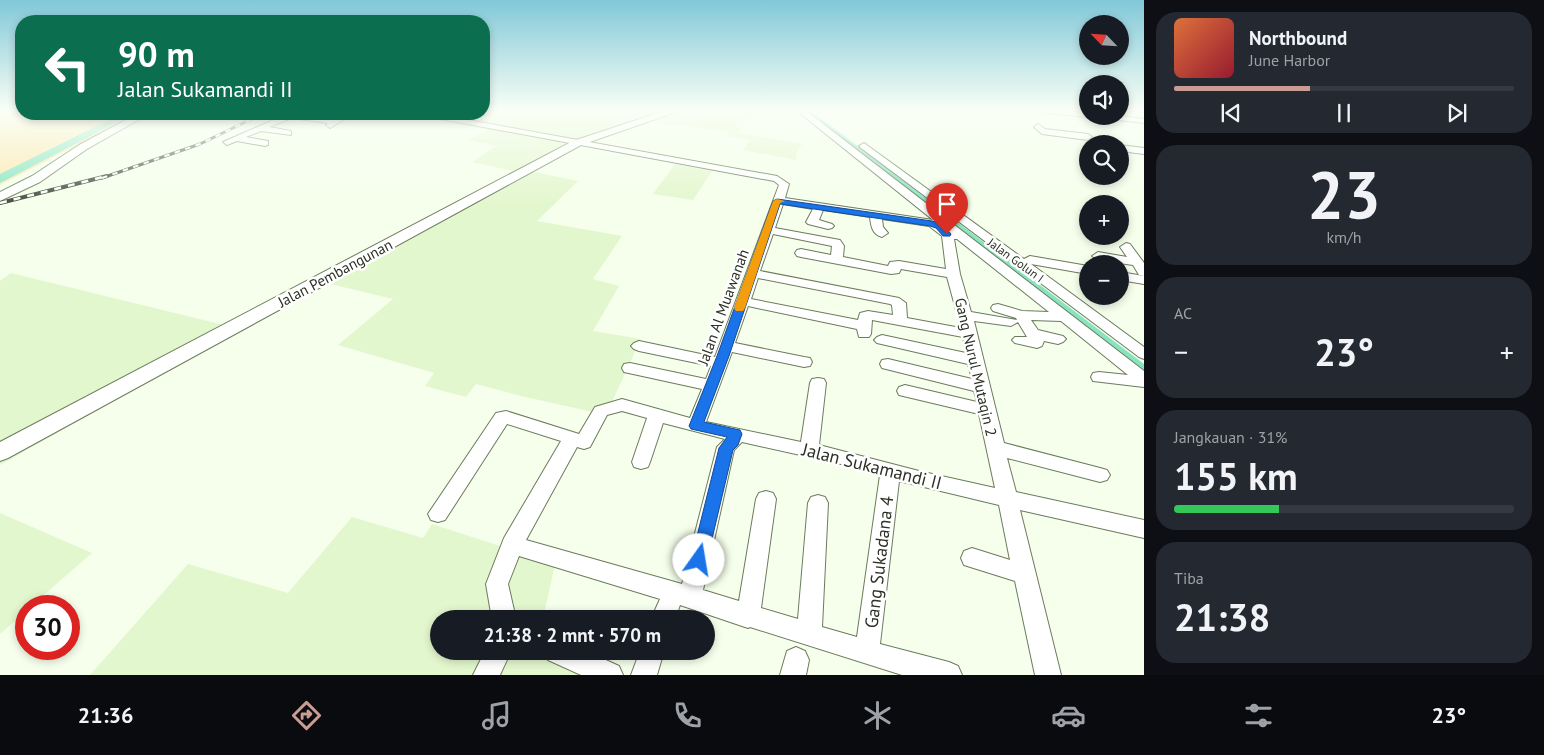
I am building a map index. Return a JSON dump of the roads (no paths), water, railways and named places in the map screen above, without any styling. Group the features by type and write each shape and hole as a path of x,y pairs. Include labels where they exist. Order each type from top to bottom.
{"main road":[{"path":"2,198 58,169 94,142"},
{"name":"Jalan Pembangunan","path":"0,443 574,142"},
{"name":"Jalan Pembangunan","path":"0,452 574,142"}],"street":[{"path":"256,142 265,143"},
{"path":"574,142 645,156 760,171 782,181 784,184 779,200 959,231"},
{"path":"848,142 1144,380"},
{"name":"Jalan Golun I","path":"848,142 959,231 1144,354"},
{"path":"1066,142 1079,142"},
{"path":"645,156 654,149 724,160"},
{"path":"1129,149 1144,151"},
{"name":"Jalan Al Muawanah","path":"696,426 721,363 779,200"},
{"path":"819,208 812,222 828,226"},
{"path":"876,216 877,228 882,233"},
{"path":"768,230 836,243 838,246 837,260"},
{"name":"Gang Nurul Mutaqin 2","path":"959,231 953,274 965,315 980,387 1048,675"},
{"path":"1126,247 1140,267"},
{"path":"1016,249 1144,344"},
{"path":"801,253 891,270 894,270 895,264 899,264 953,274"},
{"path":"1030,260 1079,268"},
{"path":"752,273 894,301 899,304 908,345"},
{"path":"1129,278 1144,280"},
{"path":"742,301 864,331 866,315 968,334"},
{"path":"998,308 1016,319 1027,337 1058,339"},
{"path":"965,315 1016,319 1065,317"},
{"path":"882,340 974,360"},
{"path":"639,346 721,363"},
{"path":"727,346 804,362"},
{"path":"888,364 980,387"},
{"path":"630,368 712,386"},
{"path":"1099,377 1144,380"},
{"path":"809,450 818,383"},
{"path":"905,391 986,410"},
{"name":"Jalan Sukamandi II","path":"579,440 602,411 622,405 696,426 809,450 1007,499 1144,529"},
{"path":"641,462 657,415"},
{"path":"438,514 504,416 579,440 512,545 497,584 502,610"},
{"path":"674,607 726,448 734,442 735,434"},
{"path":"995,448 1100,475"},
{"name":"Gang Sukadana 4","path":"867,653 890,471"},
{"path":"748,617 766,499"},
{"path":"809,635 818,503"},
{"path":"512,545 674,607 748,617 867,653 949,675"},
{"path":"972,558 1024,574"},
{"path":"486,675 494,660"},
{"path":"577,660 610,675"},
{"path":"644,675 649,660"}],"waterway":[{"path":"0,179 74,142"}],"railway":[{"path":"102,178 205,142"},
{"path":"0,203 107,176"}]}
